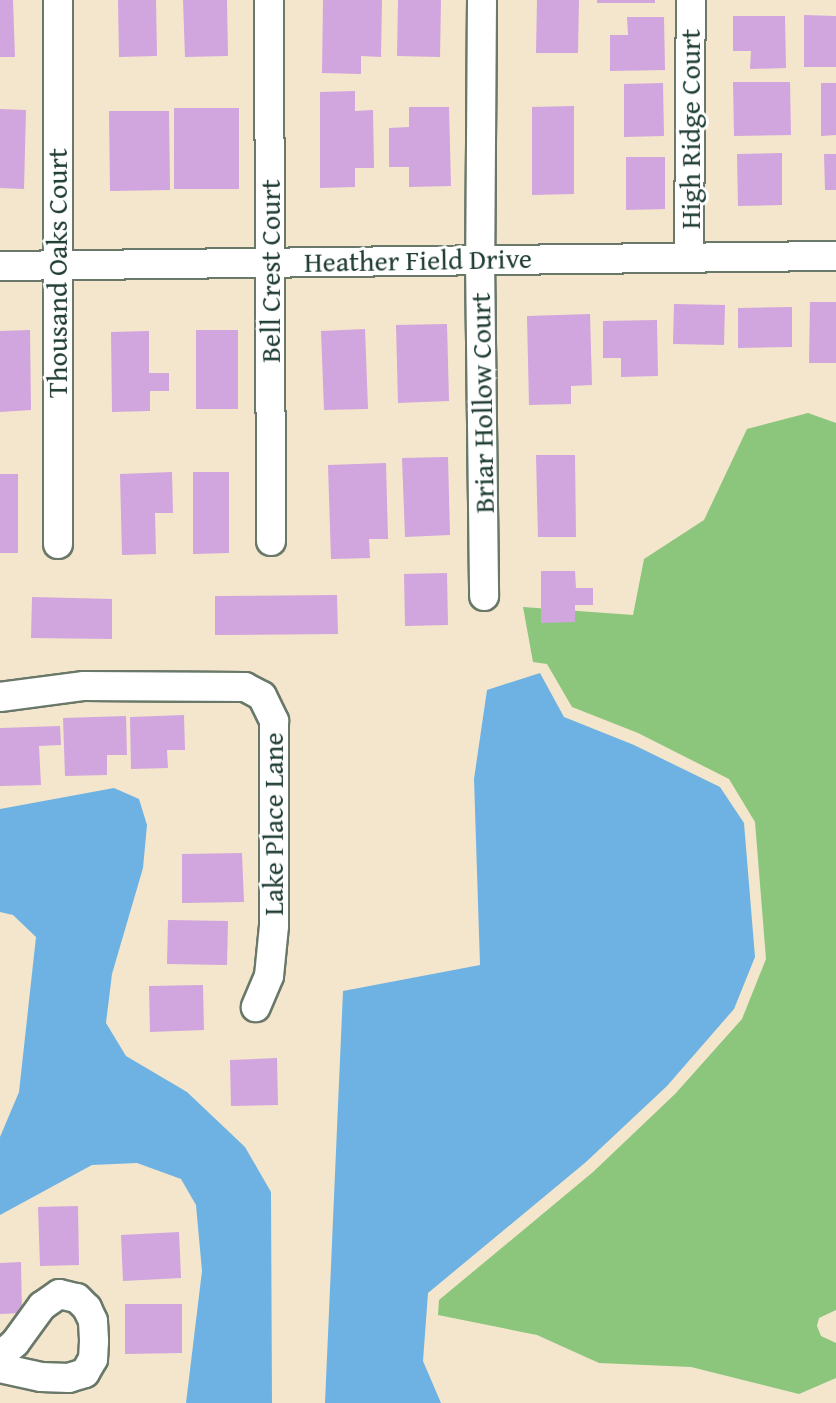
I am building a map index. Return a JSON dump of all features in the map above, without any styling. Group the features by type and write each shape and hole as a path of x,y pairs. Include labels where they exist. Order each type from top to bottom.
{"street":[{"name":"Bell Crest Court","path":"269,0 271,541"},
{"name":"Briar Hollow Court","path":"482,0 480,259 484,596"},
{"name":"High Ridge Court","path":"689,257 691,0"},
{"name":"Thousand Oaks Court","path":"58,1 58,544"},
{"name":"Heather Field Drive","path":"0,265 836,256"},
{"name":"Lake Place Lane","path":"0,697 84,686 245,687 262,696 274,721 274,926 269,976 256,1007"},
{"path":"0,1356 15,1343 42,1306 59,1294 77,1298 87,1308 93,1321 93,1359 85,1373 69,1378 41,1377 0,1368"}],"green space":[{"path":"808,413 836,423 836,1310 819,1318 817,1326 821,1336 836,1343 836,1378 799,1394 691,1367 599,1363 537,1335 438,1315 439,1300 593,1172 675,1094 742,1019 766,959 755,822 729,779 638,733 572,707 547,664 533,662 523,607 633,615 644,559 704,520 747,429"}],"water":[{"path":"540,673 564,717 634,745 720,787 744,823 755,957 734,1009 667,1086 586,1162 428,1293 423,1361 441,1403 325,1403 343,991 480,965 474,779 487,690"},
{"path":"114,788 139,799 147,825 143,868 112,974 106,1023 126,1056 187,1092 245,1147 271,1192 272,1403 186,1403 202,1271 196,1205 181,1179 137,1163 92,1165 0,1215 0,1137 19,1092 36,937 13,915 0,912 0,809"}],"building":[{"path":"0,0 13,0 15,57 0,57"},
{"path":"118,0 156,0 157,56 119,57"},
{"path":"183,0 227,0 228,56 185,57"},
{"path":"323,0 382,0 381,57 361,56 361,74 322,73"},
{"path":"398,0 441,0 440,57 397,56"},
{"path":"537,0 579,0 578,53 536,53"},
{"path":"597,0 655,0 655,3 597,3"},
{"path":"804,15 836,16 836,67 804,67"},
{"path":"733,16 785,16 786,68 750,69 751,51 733,51"},
{"path":"627,17 664,17 665,70 610,71 610,35 628,35"},
{"path":"733,82 790,82 791,135 734,136"},
{"path":"663,83 664,136 624,137 624,84"},
{"path":"821,83 836,83 836,135 821,136"},
{"path":"355,91 355,111 373,110 374,168 355,168 355,187 320,188 320,92"},
{"path":"574,106 574,194 532,195 532,107"},
{"path":"409,107 449,107 451,186 409,187 409,167 389,167 389,128 409,127"},
{"path":"174,108 239,108 239,189 174,189"},
{"path":"0,109 26,110 24,189 0,188"},
{"path":"109,111 169,111 170,190 110,191"},
{"path":"782,153 782,205 738,206 737,154"},
{"path":"824,154 836,154 836,190 825,190"},
{"path":"626,157 665,157 665,209 626,210"},
{"path":"810,302 836,302 836,363 809,363"},
{"path":"674,304 725,305 724,345 673,344"},
{"path":"792,307 792,347 738,348 738,308"},
{"path":"590,314 592,385 571,386 571,404 529,405 527,316"},
{"path":"657,320 658,376 621,377 621,358 603,358 603,321"},
{"path":"447,324 449,401 398,403 396,325"},
{"path":"365,329 368,409 324,410 321,331"},
{"path":"30,330 31,410 0,412 0,331"},
{"path":"196,330 238,330 238,409 196,409"},
{"path":"149,331 149,373 169,373 169,391 150,391 150,411 112,412 111,332"},
{"path":"536,455 575,455 576,537 538,537"},
{"path":"448,457 450,535 405,537 402,458"},
{"path":"386,463 388,539 369,539 370,558 331,559 328,465"},
{"path":"172,472 173,513 155,513 156,554 122,555 120,474"},
{"path":"193,472 229,472 229,553 193,554"},
{"path":"0,474 18,474 18,553 0,553"},
{"path":"541,571 575,571 576,588 593,588 593,605 575,605 575,622 541,623"},
{"path":"447,573 448,625 405,626 404,574"},
{"path":"337,595 338,634 215,635 215,596"},
{"path":"32,597 112,599 112,639 31,638"},
{"path":"184,715 185,750 167,750 168,768 131,769 130,717"},
{"path":"126,716 127,755 107,755 107,775 65,776 63,718"},
{"path":"60,726 61,745 39,746 41,785 0,786 0,728"},
{"path":"242,853 244,902 182,903 182,854"},
{"path":"168,920 228,921 227,965 167,964"},
{"path":"203,985 204,1030 150,1032 149,986"},
{"path":"277,1058 278,1105 231,1106 230,1060"},
{"path":"78,1206 79,1265 40,1266 38,1207"},
{"path":"179,1232 181,1278 123,1281 121,1235"},
{"path":"21,1262 22,1313 0,1314 0,1263"},
{"path":"125,1304 182,1304 182,1353 125,1354"}]}
